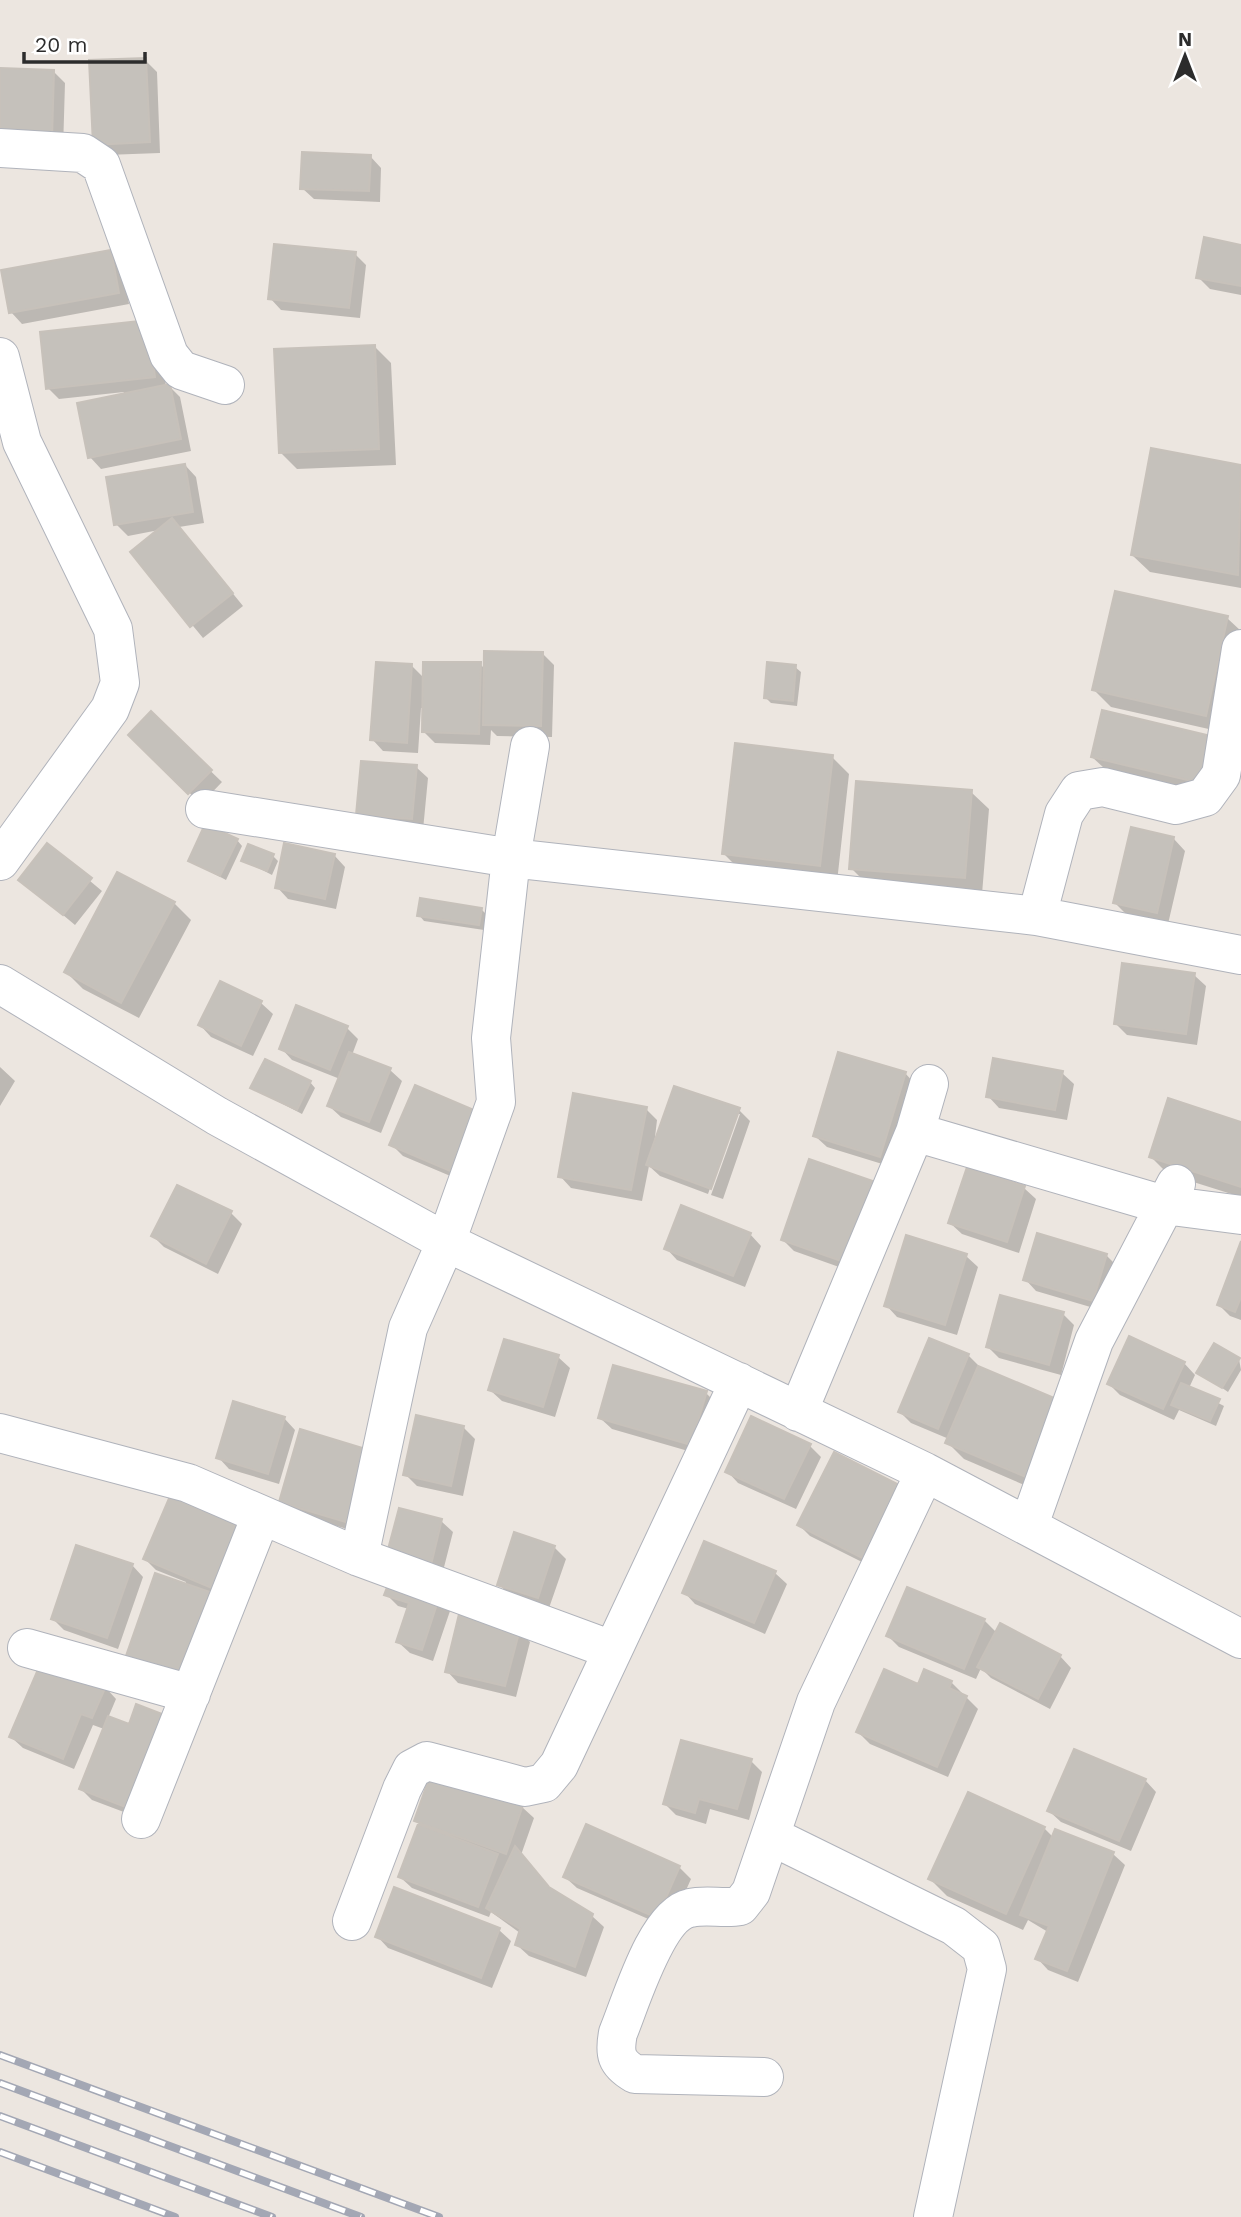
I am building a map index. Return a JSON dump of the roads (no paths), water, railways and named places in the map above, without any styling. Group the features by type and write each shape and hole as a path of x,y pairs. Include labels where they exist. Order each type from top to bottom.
{"street":[{"path":"0,148 83,153 101,164 169,355 181,370 225,385"},
{"path":"0,357 22,442 113,629 120,683 110,709 0,862"},
{"path":"1037,916 1064,814 1079,791 1103,787 1176,805 1205,797 1221,775 1241,649"},
{"path":"359,1557 408,1328 446,1242 496,1102 491,1038 511,858 530,746"},
{"path":"205,809 511,858 1037,916 1241,955"},
{"path":"0,984 216,1116 446,1242 925,1472 1241,1639"},
{"path":"797,1412 915,1132 929,1084"},
{"path":"915,1132 1241,1215"},
{"path":"1028,1525 1094,1340 1170,1195"},
{"path":"352,1921 412,1769 427,1761 524,1787 544,1783 559,1765 739,1382"},
{"path":"0,1433 188,1483 359,1557 612,1650"},
{"path":"764,2077 635,2074 620,2065 615,2052 618,2033 663,1927 676,1913 692,1907 740,1906 751,1892 816,1702 925,1472"},
{"path":"141,1819 261,1516"},
{"path":"27,1648 191,1694"},
{"path":"771,1836 954,1926 981,1947 987,1969 933,2217"}],"railway":[{"path":"0,2055 439,2217"},
{"path":"0,2083 361,2217"},
{"path":"0,2116 272,2217"},
{"path":"0,2152 175,2217"}]}
